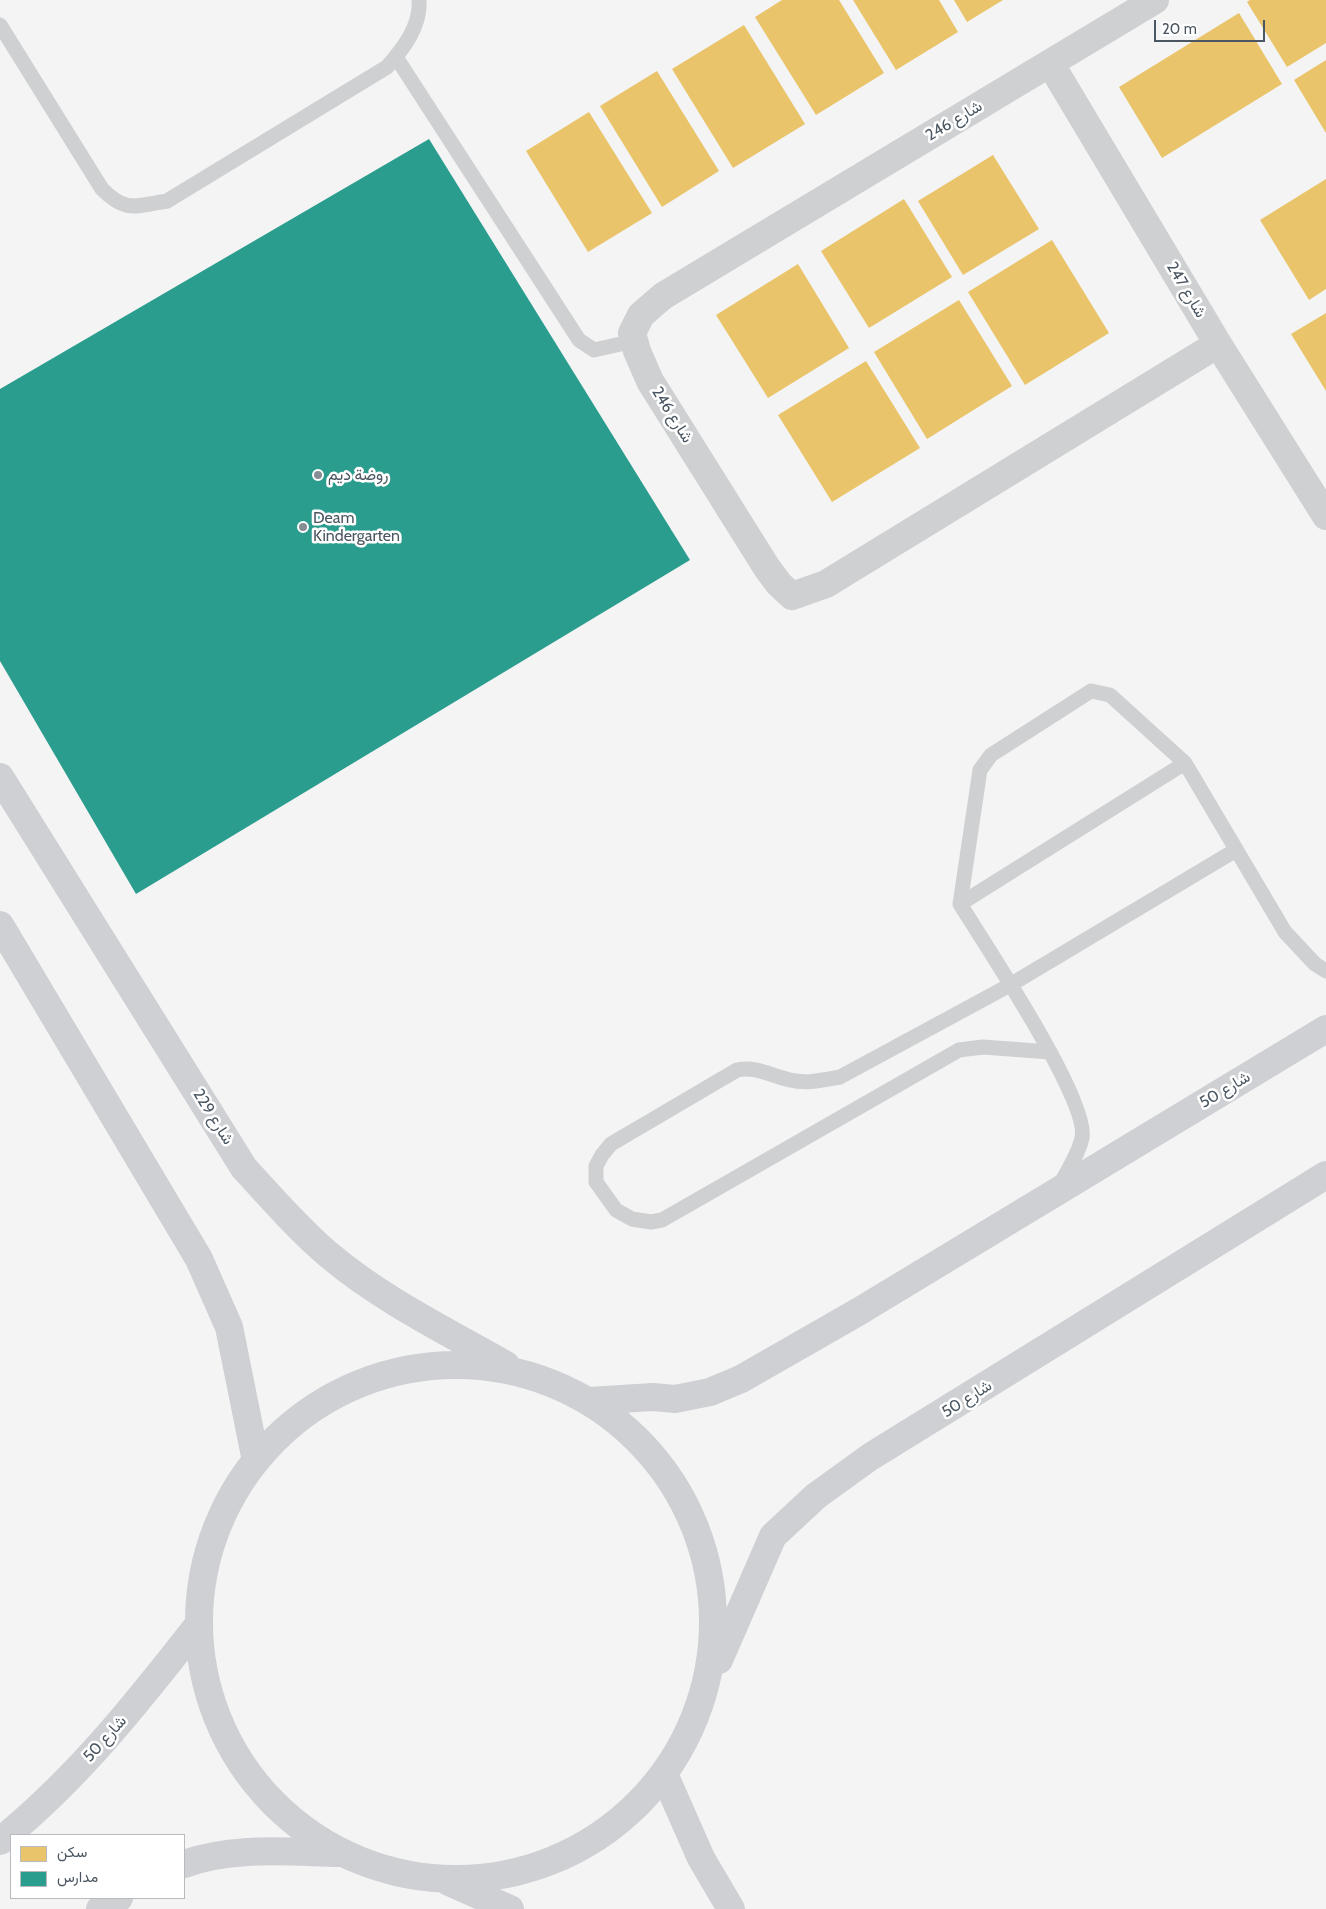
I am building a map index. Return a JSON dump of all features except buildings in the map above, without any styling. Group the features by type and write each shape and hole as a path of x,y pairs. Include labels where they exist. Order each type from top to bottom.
{"main road":[{"name":"شارع 229","path":"0,777 244,1168 329,1255 407,1308 516,1371"},
{"path":"0,925 199,1259 229,1326 256,1461"},
{"name":"شارع 50","path":"589,1401 652,1396 675,1399 710,1392 741,1379 858,1312 1326,1029"},
{"name":"شارع 50","path":"700,1705 745,1595 773,1536 816,1496 870,1457 1326,1175"},
{"path":"340,1853 300,1828 265,1797 237,1759 216,1717 203,1672 198,1625 204,1566 224,1510 256,1461 289,1426 329,1398 373,1379 420,1367 468,1365 516,1371 554,1383 589,1401 624,1426 655,1457 680,1494 698,1533 710,1575 714,1618 710,1662 700,1705 664,1774 636,1806 603,1832 566,1854 527,1870 486,1878 443,1879"},
{"name":"شارع 50","path":"0,1841 29,1818 100,1747 198,1625"},
{"path":"664,1774 701,1858 730,1909"},
{"path":"185,1864 207,1855 257,1852 340,1853 443,1879 510,1909"},
{"path":"100,1909 117,1899"}],"street":[{"name":"شارع 246","path":"1155,0 663,296 641,315 632,333 655,389 768,568 779,584 792,596 826,584 1218,344"},
{"name":"شارع 247","path":"1050,63 1218,344 1326,516"}],"lane":[{"path":"0,25 102,189 115,202 129,207 167,201 387,67 403,49 415,24 419,0"},
{"path":"396,57 579,340 594,350 634,341"},
{"path":"1055,1192 1070,1167 1082,1137 1077,1105 1050,1052 960,904 980,770 984,762 991,755 1082,695 1091,691 1110,695 1185,764 1285,932 1315,964 1326,971"},
{"path":"960,904 1185,764"},
{"path":"1050,1052 983,1048 959,1050 662,1220 651,1222 623,1216 616,1210 596,1182 596,1166 611,1144 737,1070 748,1068 790,1080 812,1082 840,1077 1010,984 1236,850"}],"place":[{"name":"روضة ديم","path":"318,475"},
{"name":"Deam Kindergarten","path":"303,527"}]}
